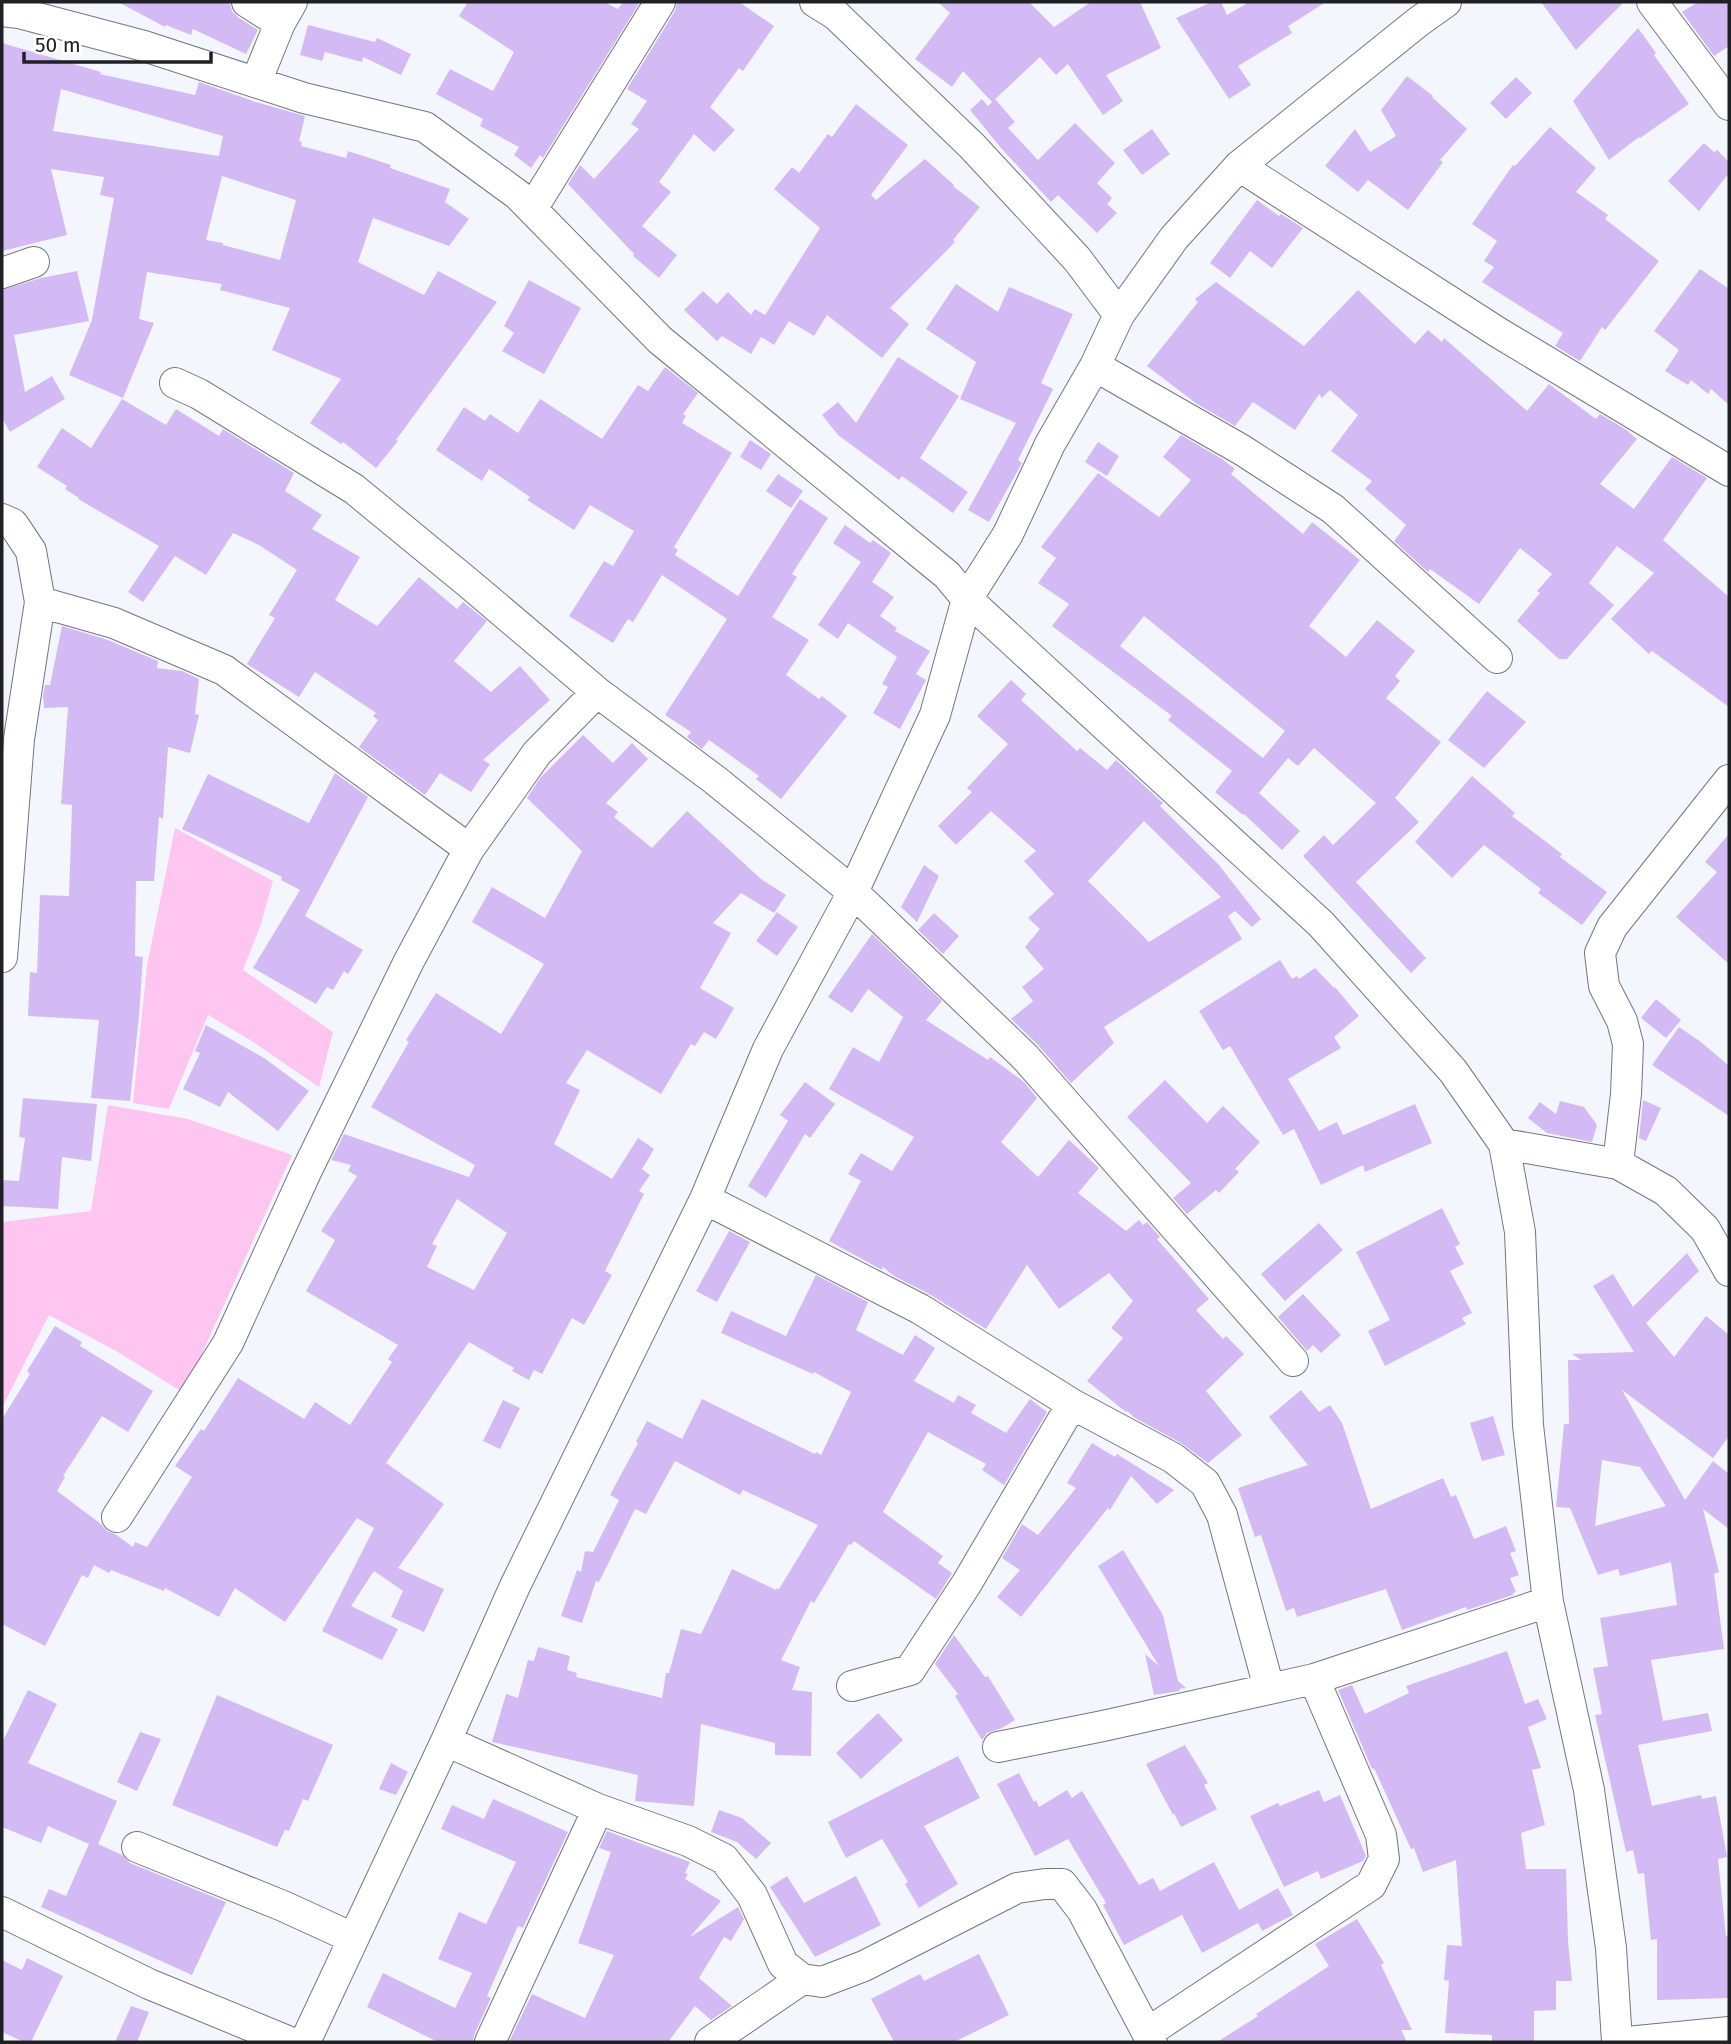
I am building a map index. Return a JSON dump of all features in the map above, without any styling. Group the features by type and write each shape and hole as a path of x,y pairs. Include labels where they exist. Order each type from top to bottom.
{"street":[{"path":"247,2 286,13 256,82"},
{"path":"532,209 660,2"},
{"path":"305,2042 446,1741 514,1586 705,1199 768,1049 853,892 935,715 967,599 1008,534 1051,444 1095,366 1119,315 1174,238 1239,166 1446,2"},
{"path":"1652,2 1729,105"},
{"path":"834,6 972,146 1077,259 1119,315"},
{"path":"2,11 19,13 144,46 304,98 425,127 518,195 660,340 947,575 967,599 1321,924 1453,1071 1504,1144 1521,1232 1528,1425 1548,1602 1589,1790 1611,1948 1617,2042"},
{"path":"1239,166 1499,333 1729,471"},
{"path":"2,273 34,262"},
{"path":"1095,366 1242,450 1333,509 1497,658"},
{"path":"175,383 198,394 354,489 597,692 715,780 853,892 1025,1057 1293,1361"},
{"path":"2,519 13,524 31,551 40,602 19,739 2,957"},
{"path":"40,602 114,623 225,670 469,849"},
{"path":"117,1517 228,1343 354,1073 409,961 469,849 537,753 597,692"},
{"path":"1618,1164 1626,1094 1628,1044 1622,1021 1604,986 1600,953 1612,927 1729,780"},
{"path":"1504,1144 1618,1164 1666,1192 1705,1229 1728,1263"},
{"path":"705,1199 920,1309 1072,1404 1173,1458 1205,1483 1222,1515 1269,1688"},
{"path":"852,1686 910,1671 967,1583 1072,1404"},
{"path":"998,1747 1314,1679 1548,1602"},
{"path":"446,1741 598,1809 688,1842 724,1859 752,1895 783,1964 802,1979 822,1982 864,1966 1017,1888 1062,1884 1082,1910 1149,2037 1371,1885 1384,1859 1381,1835 1314,1679"},
{"path":"490,2042 598,1809"},
{"path":"137,1847 283,1906 353,1938"},
{"path":"2,1912 149,1984 290,2042"},
{"path":"710,2042 802,1979"},
{"path":"1627,2042 1729,2032"}],"shaded area":[{"path":"175,828 273,881 261,924 243,970 333,1032 319,1087 208,1015 169,1109 133,1103 147,965"},
{"path":"108,1105 188,1119 292,1155 184,1393 116,1351 49,1315 2,1408 2,1222 91,1211"}],"building":[{"path":"118,2 226,2 239,18 258,30 246,54 193,29 191,35 166,25 165,27"},
{"path":"468,2 604,2 618,9 623,2 640,2 543,158 540,155 531,168 514,155 519,147 480,126 483,119 436,94 450,69 493,91 514,52 459,16"},
{"path":"677,2 739,2 774,26 743,71 739,68 710,107 735,130 714,152 694,134 659,182 671,192 642,226 677,255 659,278 633,256 568,184 580,165 594,179 639,129 631,124 647,101 627,89 675,11"},
{"path":"938,2 1029,2 1054,27 1091,2 1140,2 1161,48 1106,75 1123,101 1103,115 1068,64 1056,75 1040,57 992,102 963,71 952,87 915,59 950,13"},
{"path":"1212,2 1221,2 1227,15 1249,2 1326,2 1288,26 1292,33 1238,66 1251,85 1229,99 1176,18"},
{"path":"1541,2 1624,2 1576,50"},
{"path":"1698,2 1729,2 1729,46 1714,56 1682,12"},
{"path":"308,25 375,42 377,38 411,54 401,75 363,57 362,62 325,52 322,61 300,55"},
{"path":"1638,28 1689,104 1609,160 1573,101"},
{"path":"2,43 101,72 100,74 195,95 199,82 305,116 299,141 302,142 301,146 346,158 348,151 450,189 445,202 469,219 449,246 373,218 358,262 424,295 438,271 497,302 376,468 343,442 341,444 310,423 341,379 272,350 290,308 220,290 222,284 147,272 139,319 154,323 123,398 69,375 92,320 114,198 100,195 104,177 51,169 67,235 2,251","holes":["61,89 223,136 219,156 53,131","222,176 296,200 280,260 206,240"]},
{"path":"1407,76 1433,96 1467,129 1440,160 1443,162 1408,210 1368,180 1358,192 1325,166 1355,129 1370,152 1396,136 1381,110"},
{"path":"1516,77 1532,93 1506,119 1490,103"},
{"path":"982,99 988,106 995,99 1015,122 1008,128 1038,160 1075,123 1115,163 1097,183 1112,198 1107,204 1117,213 1097,233 1058,195 1051,202 970,110"},
{"path":"856,104 908,145 871,195 876,200 925,159 980,207 953,240 955,242 890,308 909,324 882,358 827,315 814,336 789,321 774,345 761,337 751,354 722,336 717,341 684,310 703,291 717,304 728,292 751,315 755,309 765,315 820,228 774,189 792,167 799,173 828,134 832,137"},
{"path":"1550,127 1596,168 1576,192 1608,215 1605,219 1659,261 1605,330 1602,327 1580,361 1555,346 1563,333 1482,282 1494,267 1484,261 1497,241 1472,224 1513,165 1515,166"},
{"path":"1152,129 1170,154 1142,175 1123,150"},
{"path":"1704,143 1714,152 1717,150 1729,162 1729,173 1699,211 1668,181"},
{"path":"1257,200 1279,216 1281,214 1303,228 1272,268 1250,251 1230,278 1210,263"},
{"path":"1700,269 1729,289 1729,405 1711,389 1708,394 1691,380 1688,385 1665,371 1679,350 1654,331"},
{"path":"77,271 89,321 14,335 25,392 52,376 65,399 10,432 2,418 2,290"},
{"path":"529,280 581,308 544,374 502,351 514,333 504,326"},
{"path":"1216,282 1304,346 1358,290 1415,344 1428,330 1442,342 1444,338 1527,411 1549,384 1596,419 1600,414 1637,439 1600,484 1634,509 1672,457 1707,478 1663,540 1729,597 1729,707 1652,651 1649,654 1611,619 1654,573 1617,546 1589,583 1614,605 1567,659 1559,659 1517,621 1552,574 1520,548 1479,604 1430,569 1428,572 1394,541 1406,525 1365,489 1372,481 1331,451 1358,415 1330,390 1322,398 1319,394 1295,430 1253,402 1235,426 1197,404 1147,366 1198,302 1195,299"},
{"path":"956,284 998,312 1009,287 1073,314 1041,383 1053,389 1018,460 1022,463 989,522 968,510 1016,423 960,399 976,362 926,329"},
{"path":"898,357 959,396 920,458 968,492 953,513 902,476 899,480 838,435 822,415 838,402 856,423"},
{"path":"665,367 698,393 683,414 686,416 682,423 732,453 674,547 678,550 675,555 738,596 800,499 828,518 792,574 797,577 772,617 809,640 786,675 819,699 822,696 847,716 781,799 756,779 759,776 709,740 702,749 687,737 691,732 665,715 727,619 662,575 633,622 628,619 613,643 569,616 604,561 613,566 634,531 590,505 574,530 527,500 530,497 489,469 482,481 436,450 464,407 485,421 490,414 518,433 540,399 602,439 638,385 648,391"},
{"path":"122,399 166,425 176,409 219,436 223,429 294,473 285,491 322,515 312,529 360,557 335,600 377,626 419,577 457,609 463,602 487,621 454,661 491,692 520,666 550,700 483,760 490,764 471,792 440,773 425,795 359,747 378,720 373,716 376,713 315,672 299,697 247,664 275,618 269,615 297,570 259,545 233,533 206,575 175,556 143,602 128,592 159,546 78,499 65,489 67,486 37,467 62,428 91,448"},
{"path":"1181,435 1235,469 1231,474 1303,534 1312,522 1360,560 1309,626 1346,657 1377,620 1415,651 1395,676 1400,681 1386,698 1441,742 1395,798 1419,822 1356,882 1426,958 1411,973 1303,856 1324,835 1333,845 1376,803 1314,748 1298,766 1288,758 1259,793 1300,831 1282,850 1244,814 1215,792 1232,771 1168,720 1172,716 1052,626 1069,604 1038,583 1056,558 1041,547 1098,473 1159,517 1191,480 1163,457","holes":["1144,616 1285,731 1263,758 1120,646"]},
{"path":"750,440 771,454 761,470 740,457"},
{"path":"1098,442 1119,456 1107,476 1085,462"},
{"path":"778,474 803,491 791,508 766,491"},
{"path":"845,525 870,543 873,540 891,553 872,582 894,597 880,616 897,628 895,631 930,651 916,674 926,680 900,729 873,713 888,687 882,684 897,657 848,623 838,639 818,625 861,562 833,543"},
{"path":"62,626 108,640 158,661 157,668 182,671 199,679 195,714 199,715 190,753 168,747 163,819 159,817 154,881 136,881 135,956 143,957 130,1101 91,1098 99,1020 28,1016 30,972 37,973 40,895 69,896 72,805 61,804 68,707 44,708 43,696 45,685 50,685"},
{"path":"1011,680 1026,694 1021,700 1077,751 1080,748 1107,770 1116,760 1163,803 1160,806 1219,865 1261,919 1252,927 1235,911 1228,916 1242,939 1104,1027 1114,1043 1071,1083 1011,1019 1033,1001 1022,987 1044,969 1025,947 1040,929 1028,918 1054,894 1024,861 1036,851 991,811 956,845 938,826 972,792 967,788 1008,744 977,716","holes":["1144,821 1221,897 1149,942 1088,881"]},
{"path":"1487,691 1526,722 1484,768 1448,740"},
{"path":"583,735 613,763 632,743 648,759 606,803 618,812 614,817 652,848 687,811 761,879 786,895 774,913 741,893 713,923 731,933 700,988 734,1008 716,1039 704,1032 695,1046 691,1044 661,1094 587,1050 566,1083 580,1090 554,1144 612,1179 638,1138 654,1149 642,1169 650,1175 639,1191 644,1194 605,1271 612,1275 584,1325 572,1318 542,1374 534,1370 529,1380 512,1371 514,1368 469,1342 386,1463 444,1504 398,1568 444,1589 424,1632 391,1617 403,1591 374,1571 351,1606 398,1629 382,1660 322,1631 374,1528 357,1518 285,1622 235,1588 219,1617 165,1588 164,1591 111,1570 109,1573 94,1565 88,1578 82,1575 45,1646 2,1624 2,1419 55,1326 82,1342 80,1346 153,1391 128,1432 102,1416 63,1476 65,1477 57,1491 107,1531 133,1547 135,1542 147,1547 192,1477 175,1466 201,1429 204,1431 238,1378 304,1419 315,1402 350,1425 392,1362 388,1359 398,1345 306,1291 335,1240 321,1231 357,1176 348,1171 351,1165 331,1160 344,1134 469,1177 475,1165 371,1107 409,1042 406,1040 436,993 501,1034 544,964 472,922 492,887 545,918 582,851 527,798 541,777","holes":["457,1199 507,1233 474,1290 427,1267 437,1246 432,1244"]},
{"path":"335,773 368,797 305,916 363,950 348,974 344,971 333,990 327,987 316,1004 253,968 300,890 281,880 282,877 182,829 208,774 309,823"},
{"path":"1472,776 1515,813 1512,816 1607,892 1582,925 1538,893 1541,889 1484,845 1452,878 1415,842"},
{"path":"1729,834 1729,964 1676,917 1717,872 1705,862"},
{"path":"924,865 939,876 917,922 901,907"},
{"path":"777,912 798,927 777,956 756,941"},
{"path":"934,913 959,936 943,954 918,930"},
{"path":"872,934 942,1001 926,1020 988,1060 990,1057 1024,1082 1037,1098 1001,1142 1038,1177 1069,1140 1099,1168 1078,1193 1126,1231 1139,1220 1143,1225 1147,1222 1160,1237 1157,1239 1209,1299 1196,1310 1223,1339 1226,1336 1244,1354 1206,1391 1242,1435 1208,1463 1181,1443 1126,1412 1087,1381 1123,1338 1111,1328 1133,1301 1109,1273 1059,1309 1027,1265 986,1329 883,1267 882,1270 829,1241 861,1181 848,1174 861,1153 892,1171 914,1137 829,1089 853,1047 879,1062 903,1017 868,989 852,1013 828,997"},
{"path":"1280,960 1292,979 1297,976 1299,979 1315,968 1359,1016 1334,1037 1341,1048 1288,1079 1319,1131 1337,1122 1343,1135 1415,1104 1432,1143 1365,1172 1363,1165 1321,1185 1294,1129 1283,1135 1230,1046 1223,1050 1199,1011"},
{"path":"1656,999 1681,1020 1666,1038 1641,1018"},
{"path":"206,1025 264,1058 309,1091 278,1131 228,1092 220,1107 183,1089 200,1053 195,1051"},
{"path":"1679,1027 1729,1066 1729,1116 1652,1065"},
{"path":"1165,1080 1207,1123 1223,1106 1260,1142 1235,1169 1239,1172 1219,1193 1216,1190 1187,1214 1173,1198 1191,1183 1127,1117"},
{"path":"805,1082 835,1104 810,1138 805,1134 766,1198 748,1186 788,1121 780,1115"},
{"path":"23,1098 97,1104 91,1161 62,1157 58,1209 2,1206 2,1180 19,1181 25,1138 19,1137"},
{"path":"1643,1100 1661,1108 1646,1141 1639,1138"},
{"path":"1560,1101 1584,1107 1597,1125 1592,1142 1547,1133 1528,1118 1540,1102 1556,1114"},
{"path":"1442,1208 1460,1244 1455,1247 1464,1264 1450,1271 1472,1313 1462,1318 1466,1324 1385,1366 1368,1331 1390,1320 1356,1252"},
{"path":"1319,1223 1343,1250 1285,1301 1261,1274"},
{"path":"729,1231 750,1242 717,1302 696,1291"},
{"path":"1687,1253 1699,1271 1646,1323 1674,1357 1706,1316 1729,1335 1729,1436 1713,1458 1622,1390 1685,1500 1713,1461 1729,1474 1729,1529 1703,1509 1719,1572 1714,1574 1724,1649 1651,1660 1663,1721 1708,1713 1712,1731 1638,1745 1652,1806 1701,1795 1702,1799 1716,1796 1727,1857 1718,1859 1726,1936 1729,1936 1729,1998 1657,2000 1657,1939 1651,1940 1644,1873 1638,1874 1633,1850 1626,1852 1595,1715 1602,1714 1593,1668 1608,1666 1600,1618 1677,1605 1671,1562 1620,1576 1618,1569 1598,1575 1570,1508 1556,1507 1564,1424 1569,1424 1568,1360 1581,1360 1572,1354 1634,1352 1593,1286 1613,1274 1633,1307","holes":["1602,1460 1640,1467 1666,1506 1595,1526"]},
{"path":"816,1275 868,1302 856,1330 903,1355 915,1335 935,1348 914,1381 954,1403 958,1395 976,1405 971,1413 1006,1433 1030,1399 1047,1412 1004,1485 982,1470 986,1464 928,1432 883,1512 943,1556 938,1563 952,1573 936,1599 854,1541 849,1544 814,1603 811,1601 781,1660 800,1667 792,1690 812,1692 811,1756 775,1755 775,1743 701,1724 694,1806 635,1801 638,1775 492,1742 506,1694 518,1698 528,1660 534,1661 538,1647 570,1656 567,1670 577,1673 576,1677 662,1698 666,1673 669,1673 681,1629 701,1634 732,1569 779,1589 818,1525 743,1490 740,1495 675,1461 646,1514 635,1509 599,1582 596,1581 582,1623 561,1616 577,1570 581,1572 585,1551 593,1552 619,1500 610,1495 647,1421 682,1439 702,1399 821,1455 851,1392 814,1372 813,1374 721,1333 731,1311 786,1336"},
{"path":"1303,1294 1341,1335 1321,1353 1313,1345 1307,1351 1278,1317"},
{"path":"1301,1390 1319,1412 1330,1405 1342,1423 1371,1509 1443,1478 1451,1497 1456,1495 1474,1539 1506,1526 1516,1551 1510,1553 1519,1575 1510,1578 1516,1592 1402,1630 1386,1589 1297,1617 1294,1608 1286,1611 1261,1535 1255,1537 1238,1488 1308,1465 1269,1417"},
{"path":"503,1400 520,1408 500,1449 483,1441"},
{"path":"1493,1416 1505,1455 1482,1461 1470,1423"},
{"path":"1092,1443 1115,1457 1117,1454 1174,1490 1157,1504 1131,1476 1110,1510 1108,1508 1021,1617 997,1597 1020,1570 1002,1558 1022,1524 1038,1535 1076,1488 1067,1483"},
{"path":"1123,1550 1163,1615 1178,1681 1186,1688 1179,1689 1180,1691 1154,1695 1145,1654 1159,1666 1098,1566"},
{"path":"954,1635 985,1677 988,1676 1015,1720 987,1733 982,1740 955,1696 958,1694 935,1664"},
{"path":"1507,1651 1525,1704 1538,1699 1547,1719 1528,1727 1541,1768 1532,1770 1545,1825 1521,1833 1526,1869 1566,1869 1572,1981 1556,1981 1556,2010 1534,2011 1534,2042 1492,2042 1492,2035 1445,2033 1449,1981 1444,1980 1447,1945 1462,1946 1456,1860 1423,1872 1414,1848 1411,1849 1374,1768 1372,1769 1338,1690 1352,1685 1365,1714 1409,1693 1406,1686"},
{"path":"28,1690 57,1704 28,1763 117,1801 98,1844 122,1855 130,1863 226,1902 192,1975 41,1907 49,1889 66,1896 89,1844 48,1826 41,1843 2,1827 2,1743"},
{"path":"217,1695 333,1745 308,1801 303,1799 289,1831 285,1830 277,1847 172,1805"},
{"path":"878,1713 903,1740 861,1779 836,1753"},
{"path":"140,1732 161,1739 137,1791 117,1782"},
{"path":"1185,1745 1208,1783 1204,1785 1217,1809 1181,1827 1146,1764"},
{"path":"958,1756 980,1798 924,1826 958,1884 919,1908 905,1884 908,1882 882,1839 846,1858 828,1822"},
{"path":"391,1763 408,1772 396,1795 379,1789"},
{"path":"1019,1773 1039,1807 1067,1790 1072,1798 1082,1791 1139,1885 1153,1878 1160,1891 1214,1862 1239,1910 1278,1888 1293,1915 1262,1931 1258,1923 1202,1953 1182,1915 1124,1945 1103,1905 1106,1903 1068,1839 1035,1856 997,1784"},
{"path":"1319,1790 1324,1802 1340,1795 1366,1856 1363,1861 1321,1879 1318,1871 1284,1887 1250,1816 1278,1803 1280,1806"},
{"path":"493,1799 568,1832 523,1928 518,1926 487,1996 491,1998 473,2042 438,2042 367,2007 383,1973 455,2008 472,1973 438,1959 459,1912 486,1924 516,1862 441,1829 452,1805 484,1819"},
{"path":"719,1810 742,1818 771,1843 756,1859 737,1842 711,1832"},
{"path":"607,1831 690,1862 685,1879 721,1901 690,1937 738,1907 744,1919 731,1941 724,1937 699,1978 732,2006 711,2020 695,2006 668,2042 509,2042 532,1994 585,2018 614,1955 578,1943 611,1852 599,1848"},
{"path":"787,1876 804,1903 856,1876 881,1925 815,1957 770,1887"},
{"path":"1357,1919 1384,1963 1381,1965 1412,2030 1401,2030 1407,2042 1217,2042 1329,1966 1315,1944"},
{"path":"979,1954 1009,2015 954,2042 894,2042 871,1999 920,1974 924,1981"},
{"path":"27,1958 63,1976 31,2042 24,2042 2,2032 2,1960 22,1970"},
{"path":"131,2006 149,2012 137,2042 115,2042"}]}
